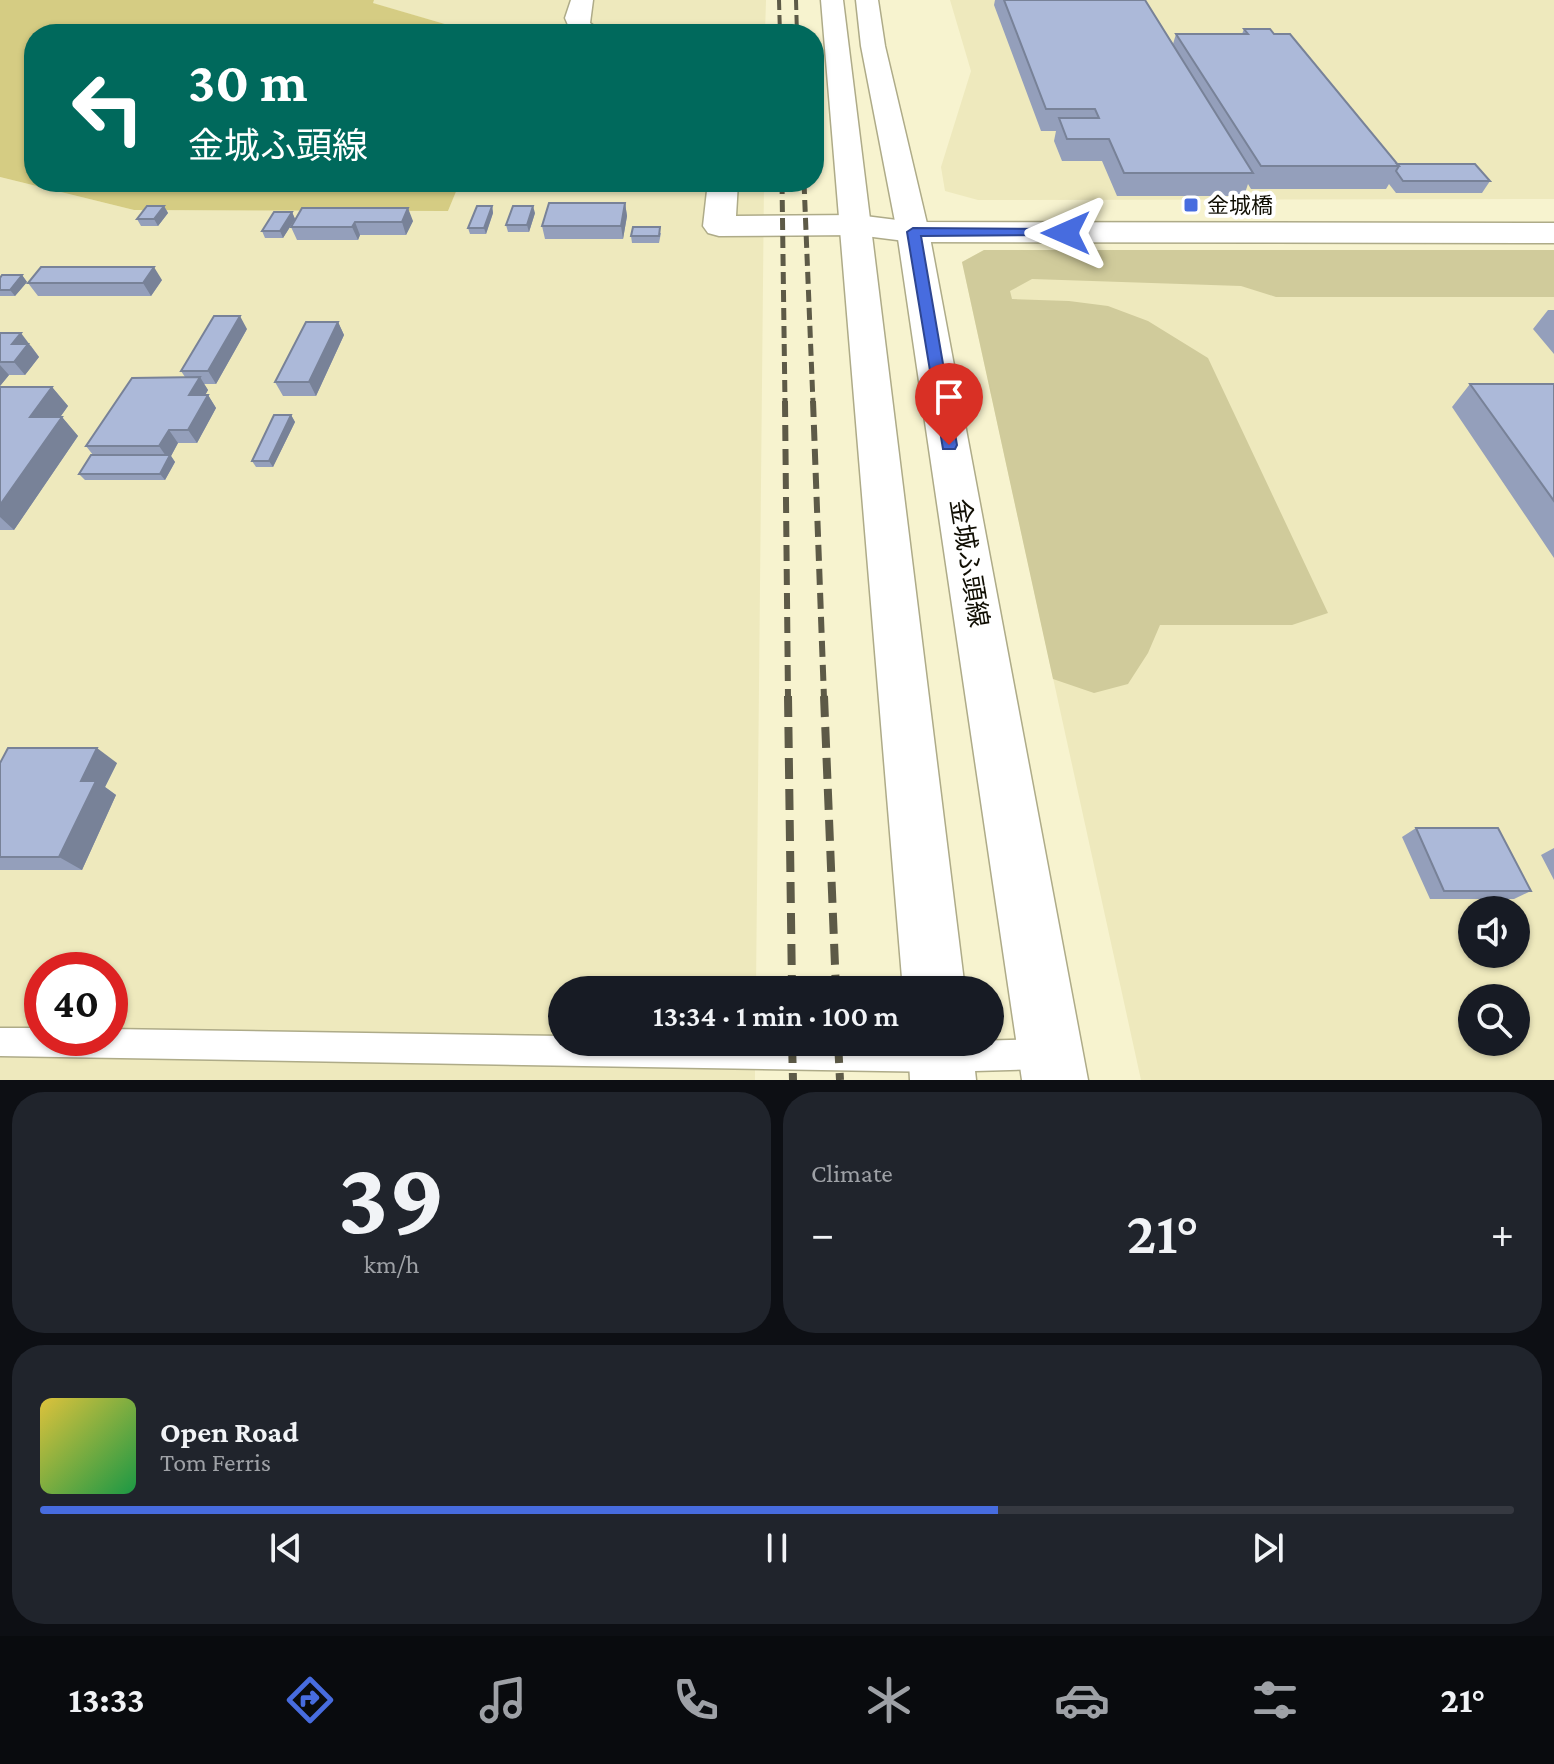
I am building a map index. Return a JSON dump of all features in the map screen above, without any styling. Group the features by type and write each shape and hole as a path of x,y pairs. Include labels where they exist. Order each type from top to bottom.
{"main road":[{"path":"578,24 582,0"},
{"path":"832,0 933,976"},
{"name":"金城ふ頭線","path":"867,0 873,46 912,224 1053,1067"},
{"path":"722,192 719,226 1554,215"},
{"path":"912,224 1554,233"}],"lane":[{"path":"0,1042 941,1060 1053,1067"}],"shaded area":[{"path":"0,0 374,0 373,3 445,24 24,24 24,183 0,177"},
{"path":"374,0 766,0 765,24 444,24 372,3"},
{"path":"950,0 1554,0 1554,199 978,200 945,191 941,167 971,71"},
{"path":"0,177 24,183 24,192 61,192 134,210 448,211 456,192 764,192 756,976 548,976 548,1056 755,1056 755,1080 0,1080"},
{"path":"61,192 456,192 448,211 134,210"},
{"path":"984,250 1554,250 1554,1080 1141,1080 962,262"},
{"path":"984,250 1554,250 1554,297 1276,297 1241,286 1032,279 1010,291 1012,299 1108,306 1148,321 1208,358 1328,613 1292,625 1160,625 1148,653 1128,684 1094,693 1053,679 962,262"}],"building":[{"path":"1004,0 1145,0 1253,173 1124,173 1109,139 1067,139 1059,118 1099,118 1095,109 1046,109"},
{"path":"1244,29 1270,29 1274,34 1290,34 1399,166 1261,166 1176,34 1248,34"},
{"path":"1397,164 1475,164 1490,181 1403,181 1396,171"},
{"path":"549,203 625,203 621,226 542,226"},
{"path":"147,206 164,206 154,219 137,219"},
{"path":"477,206 492,206 484,228 468,228"},
{"path":"513,206 533,206 527,225 506,225"},
{"path":"302,208 408,208 402,222 355,222 352,227 291,227"},
{"path":"274,212 292,212 280,231 262,231"},
{"path":"633,227 660,227 659,236 631,236"},
{"path":"41,267 154,267 143,283 28,283"},
{"path":"2,275 22,275 10,290 0,290"},
{"path":"214,316 240,316 208,371 181,371"},
{"path":"306,322 338,322 309,382 275,382"},
{"path":"0,333 21,333 12,344 28,344 14,362 0,362"},
{"path":"200,377 189,395 208,395 188,430 169,430 159,446 86,446 132,378"},
{"path":"1470,384 1554,384 1554,501"},
{"path":"0,387 52,387 30,417 62,417 0,505"},
{"path":"274,415 291,415 269,461 252,461"},
{"path":"91,455 170,455 160,474 79,474"},
{"path":"8,748 97,748 81,781 96,781 59,857 0,857 0,763"},
{"path":"1416,828 1498,828 1531,891 1444,891"}],"railway":[{"path":"779,0 780,24"},
{"path":"796,0 797,24"},
{"path":"782,192 785,403"},
{"path":"804,192 813,403"},
{"path":"785,401 788,698"},
{"path":"813,401 824,698"},
{"path":"788,696 792,976"},
{"path":"824,696 835,976"},
{"path":"792,1056 793,1080"},
{"path":"839,1056 840,1080"}],"place":[{"name":"金城橋","path":"1191,205"}],"route":[{"path":"949,445 913,232 1066,233"}]}
